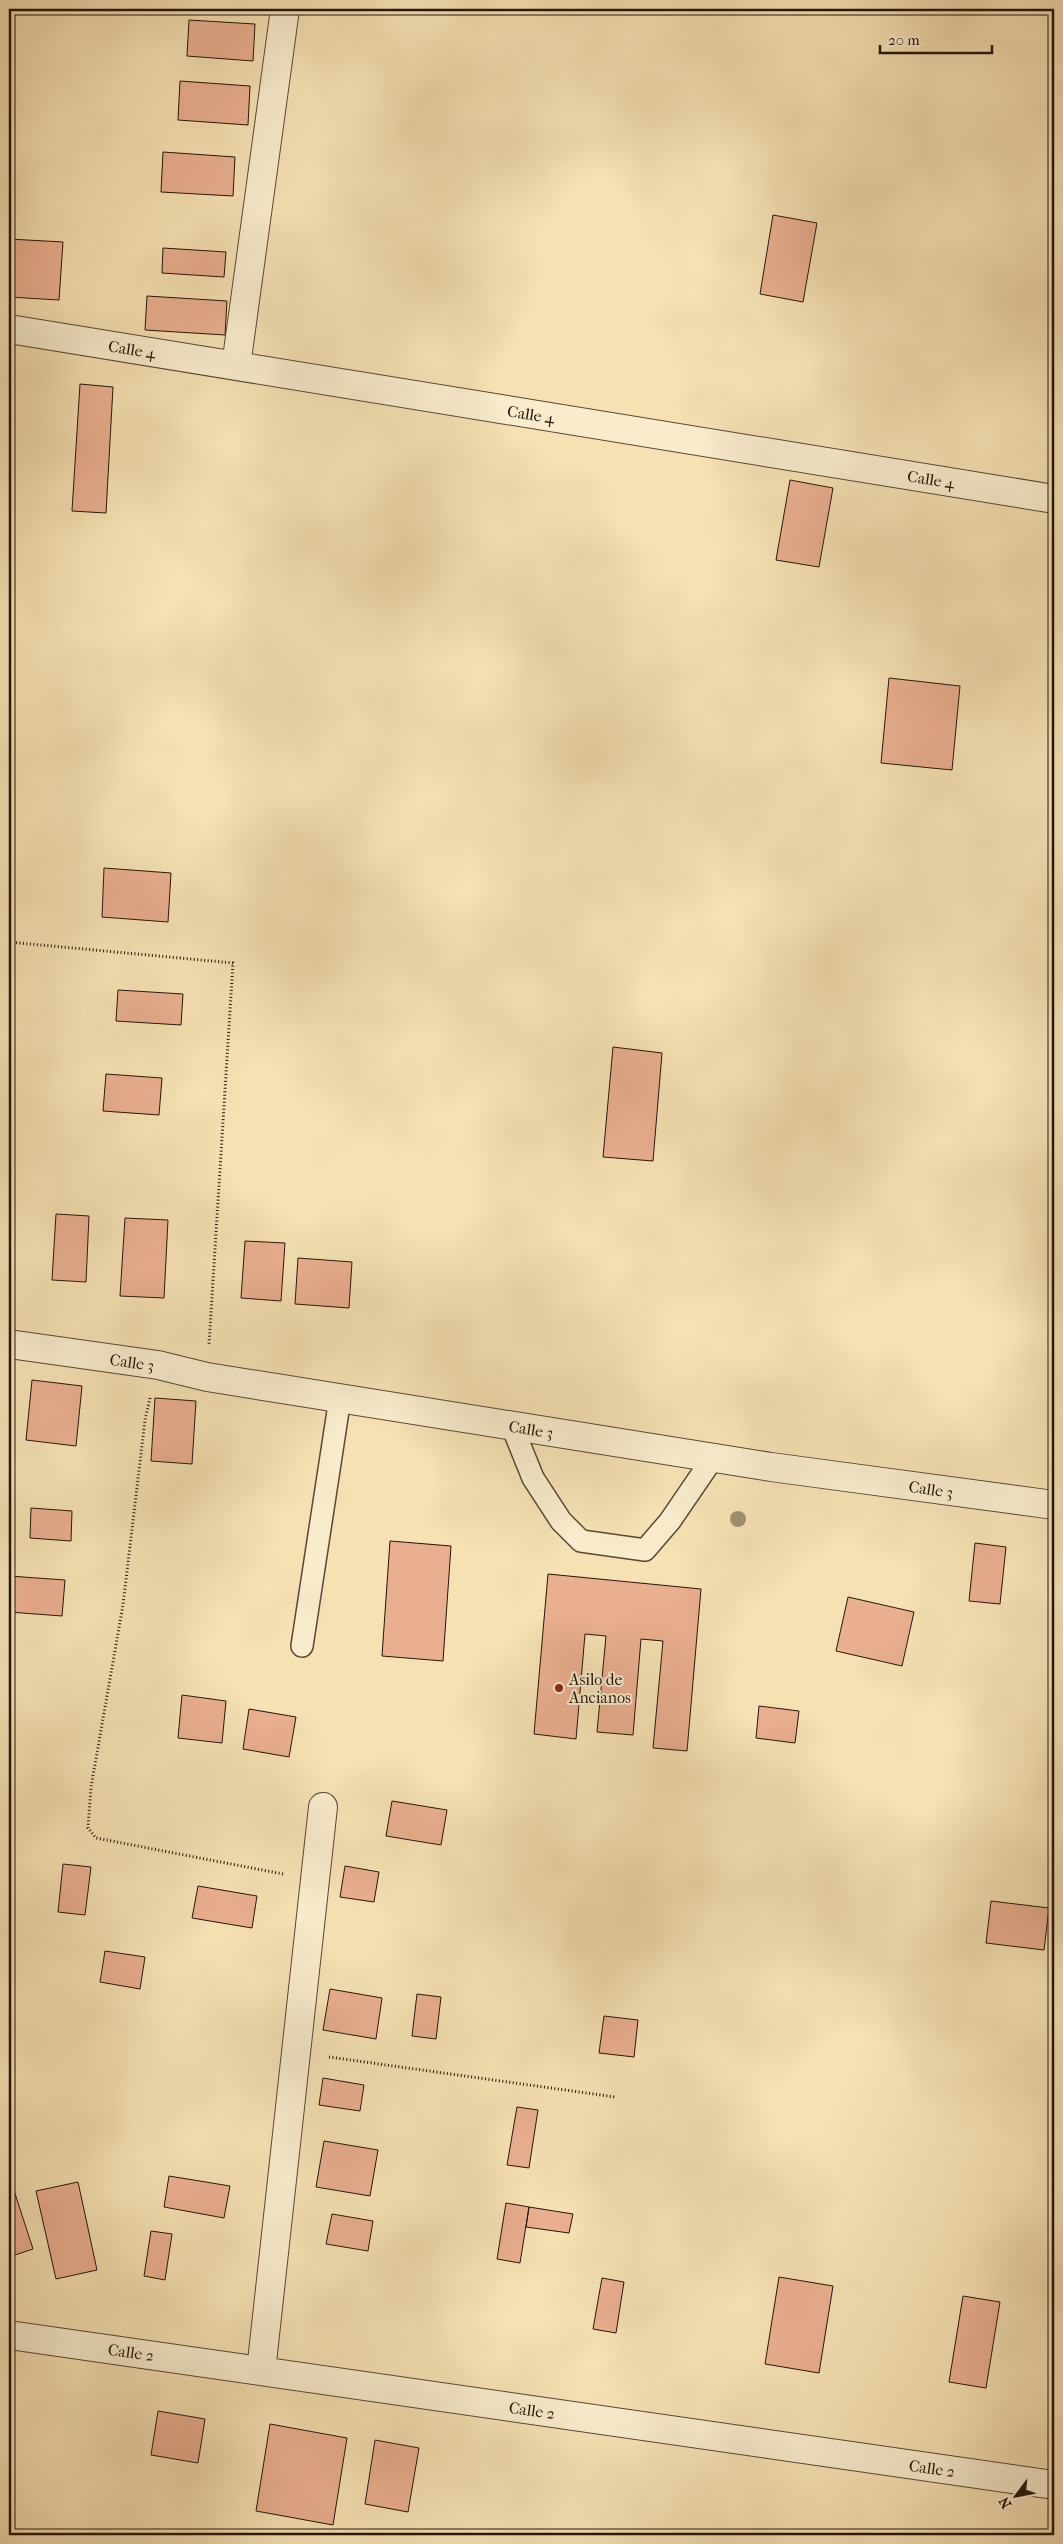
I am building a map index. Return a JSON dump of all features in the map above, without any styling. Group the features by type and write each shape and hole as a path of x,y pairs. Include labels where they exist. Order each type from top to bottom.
{"street":[{"path":"236,366 285,9"},
{"name":"Calle 4","path":"9,329 1054,499"},
{"name":"Calle 3","path":"9,1344 158,1365 207,1377 714,1458 1054,1505"},
{"path":"261,2371 323,1807"},
{"name":"Calle 2","path":"9,2335 1054,2485"}],"lane":[{"path":"302,1646 340,1398"},
{"path":"512,1426 533,1478 562,1521 581,1541 645,1550 670,1521 714,1458"}],"path":[{"path":"9,942 233,963 207,1377"},
{"path":"158,1365 145,1420 123,1605 91,1787 88,1828 96,1838 316,1881"},
{"path":"297,2052 615,2096"}],"building":[{"path":"189,20 255,24 253,61 187,56"},
{"path":"180,81 250,86 248,125 178,120"},
{"path":"163,152 235,157 233,196 161,192"},
{"path":"773,215 817,223 803,302 760,294"},
{"path":"9,239 63,242 59,300 9,297"},
{"path":"163,248 226,252 224,277 162,273"},
{"path":"147,296 227,301 225,335 145,330"},
{"path":"80,384 113,387 106,513 72,511"},
{"path":"790,480 833,488 819,567 776,560"},
{"path":"889,678 960,686 952,770 881,763"},
{"path":"104,868 171,873 168,922 102,917"},
{"path":"118,990 183,994 181,1025 116,1021"},
{"path":"613,1047 662,1053 653,1161 603,1157"},
{"path":"106,1074 162,1078 159,1115 103,1111"},
{"path":"56,1214 89,1216 86,1282 52,1280"},
{"path":"125,1218 168,1220 164,1298 120,1296"},
{"path":"245,1241 285,1243 281,1301 241,1298"},
{"path":"298,1258 352,1262 349,1308 295,1304"},
{"path":"32,1380 82,1386 76,1446 26,1440"},
{"path":"155,1398 196,1401 192,1464 151,1461"},
{"path":"31,1508 72,1511 71,1541 30,1538"},
{"path":"390,1541 451,1546 443,1661 382,1656"},
{"path":"975,1543 1006,1547 1000,1604 969,1601"},
{"name":"Asilo de Ancianos","path":"548,1574 701,1589 687,1751 653,1748 663,1641 641,1639 633,1735 597,1732 606,1636 585,1634 576,1739 534,1734"},
{"path":"9,1576 65,1580 62,1616 9,1612"},
{"path":"848,1597 914,1612 902,1666 836,1651"},
{"path":"182,1695 226,1701 222,1743 178,1738"},
{"path":"759,1706 799,1711 795,1743 756,1738"},
{"path":"249,1709 296,1717 289,1757 243,1749"},
{"path":"392,1801 447,1810 441,1845 386,1836"},
{"path":"63,1864 91,1867 85,1915 58,1912"},
{"path":"345,1866 379,1872 374,1902 340,1897"},
{"path":"198,1886 257,1896 252,1928 192,1918"},
{"path":"991,1901 1049,1908 1044,1950 986,1943"},
{"path":"105,1951 145,1957 140,1989 100,1982"},
{"path":"330,1989 382,1998 376,2039 323,2030"},
{"path":"417,1994 441,1997 436,2039 412,2036"},
{"path":"604,2016 638,2020 634,2057 599,2053"},
{"path":"323,2078 364,2085 360,2111 319,2105"},
{"path":"517,2107 538,2110 529,2168 507,2165"},
{"path":"324,2141 378,2150 370,2196 316,2187"},
{"path":"9,2175 33,2249 9,2257"},
{"path":"169,2176 230,2186 224,2218 164,2207"},
{"path":"78,2182 97,2270 56,2279 36,2191"},
{"path":"506,2203 529,2207 520,2263 497,2259"},
{"path":"529,2207 573,2214 569,2233 526,2227"},
{"path":"332,2214 373,2221 368,2251 326,2244"},
{"path":"151,2231 172,2234 165,2280 144,2276"},
{"path":"779,2277 833,2286 819,2373 765,2364"},
{"path":"602,2278 624,2282 616,2333 593,2329"},
{"path":"963,2296 1000,2302 986,2388 949,2382"},
{"path":"158,2411 205,2419 198,2463 151,2455"},
{"path":"270,2424 347,2438 333,2525 256,2511"},
{"path":"375,2440 419,2448 408,2512 365,2504"}],"place":[{"name":"Asilo de Ancianos","path":"559,1688"}]}
